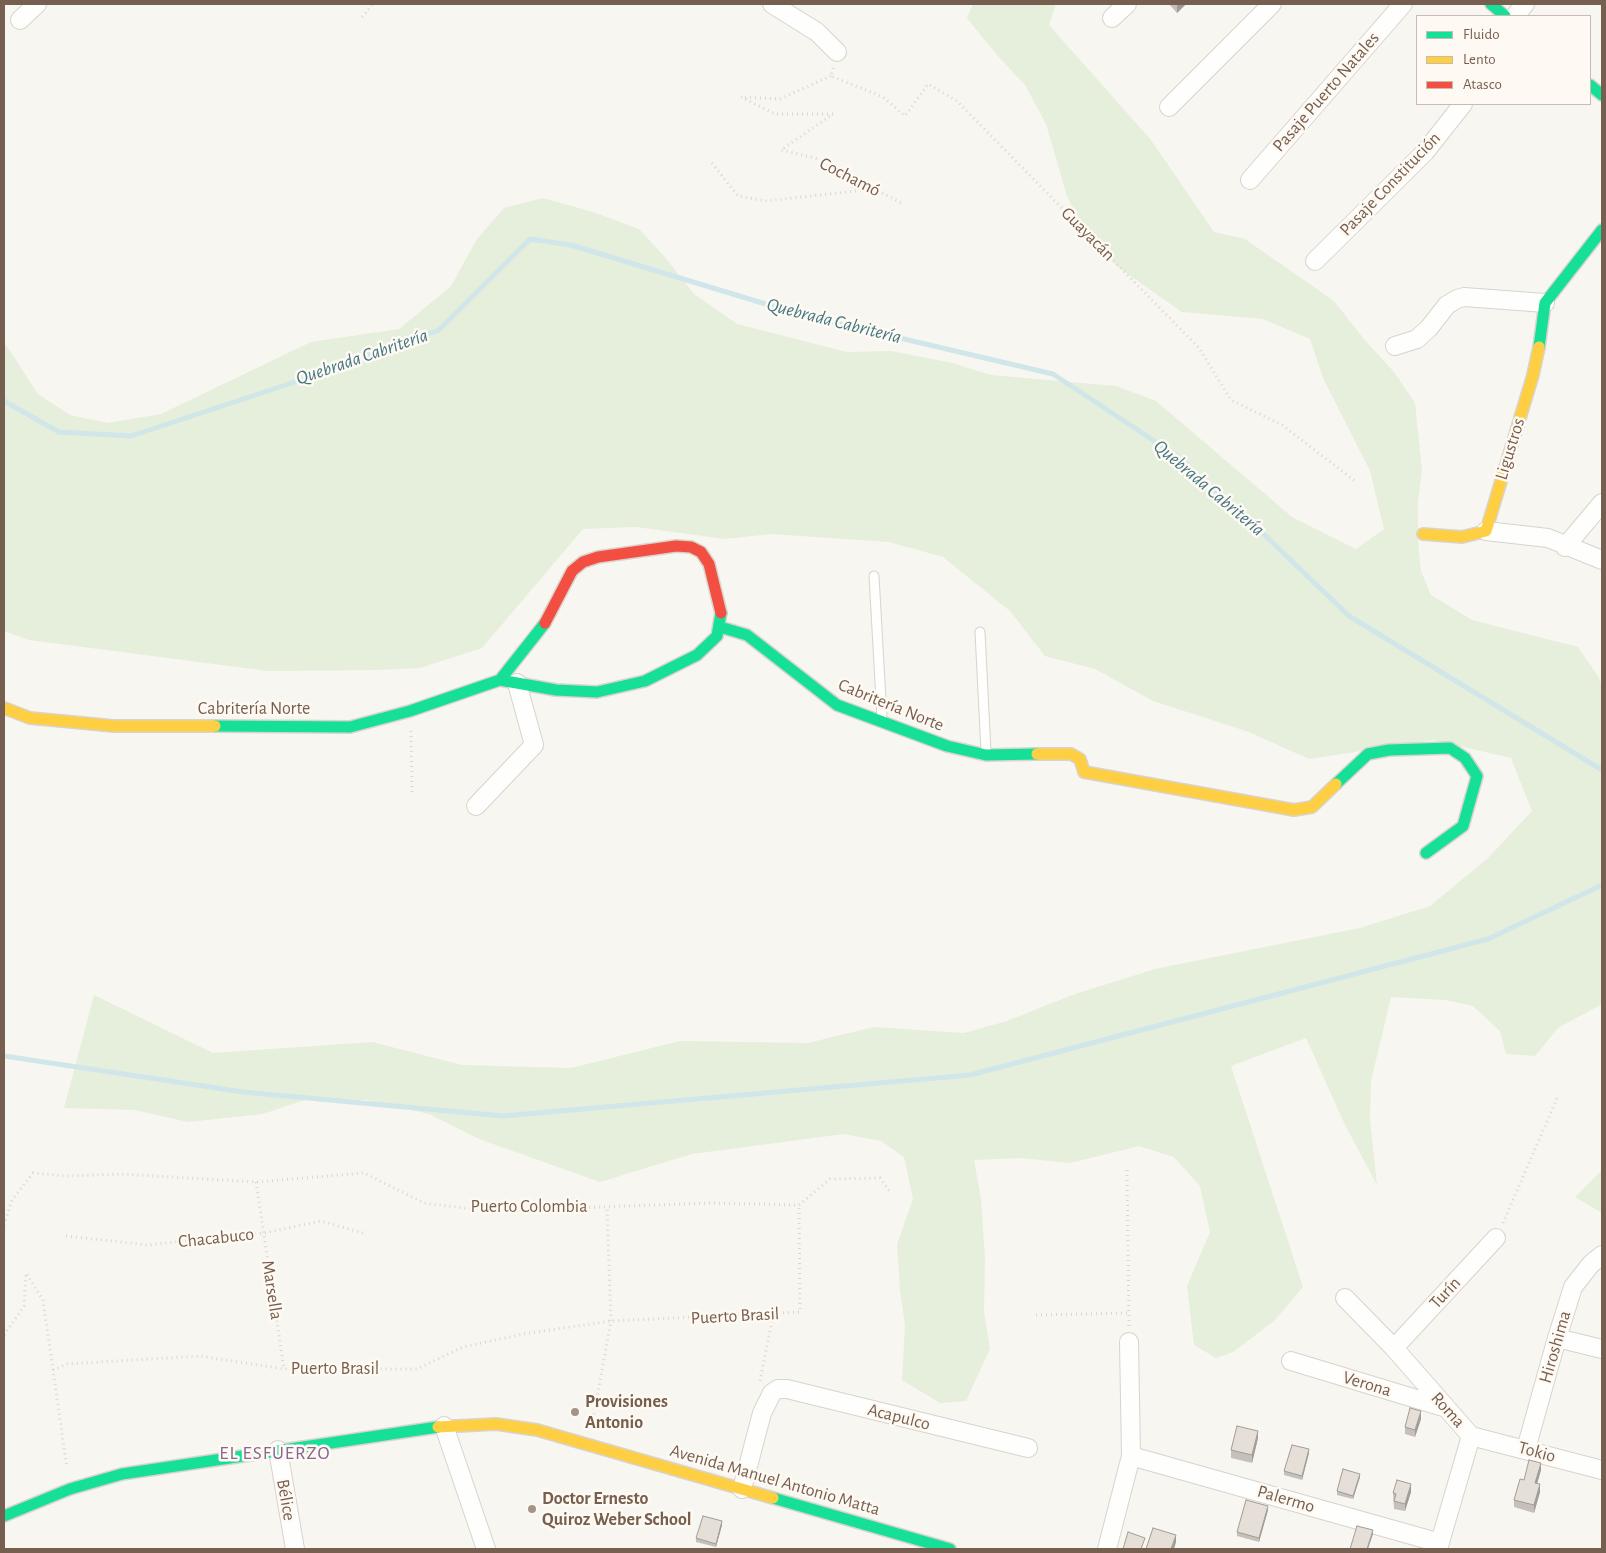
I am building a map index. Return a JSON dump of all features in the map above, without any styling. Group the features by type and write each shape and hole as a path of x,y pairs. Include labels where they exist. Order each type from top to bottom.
{"street":[{"path":"20,20 37,4"},
{"path":"772,4 816,32 837,52"},
{"path":"1112,18 1127,4"},
{"path":"1169,107 1272,4"},
{"name":"Pasaje Puerto Natales","path":"1250,180 1403,4"},
{"path":"1491,4 1504,15"},
{"path":"1516,15 1525,4"},
{"path":"1591,85 1602,94"},
{"name":"Pasaje Constitución","path":"1315,261 1425,152 1462,105"},
{"path":"1395,346 1417,339 1429,328 1447,305 1456,299 1464,297 1545,304 1602,230"},
{"name":"Ligustros","path":"1486,531 1532,376 1542,333 1545,304"},
{"path":"1565,546 1602,503"},
{"path":"1423,534 1462,537 1486,531 1548,538 1602,560"},
{"path":"476,806 534,745 508,681 543,626 572,571 583,562 598,557 676,546 691,547 701,552 709,564 715,580 721,611 720,627"},
{"name":"Cabritería Norte","path":"4,708 30,718 114,726 350,727 508,681 556,690 597,692 622,688 645,681 697,655 717,636 720,627 736,630 746,635 837,705 946,746 986,755 1071,754 1080,759 1084,772 1294,810 1312,807 1368,754 1389,750 1450,748 1465,758 1477,776 1463,826 1426,854"},
{"name":"Turín","path":"1394,1348 1496,1238"},
{"name":"Hiroshima","path":"1526,1449 1557,1338 1574,1287 1591,1264 1602,1255"},
{"name":"Roma","path":"1345,1298 1394,1348 1443,1407 1471,1436 1439,1546"},
{"path":"1557,1338 1602,1349"},
{"path":"1107,1549 1131,1456 1129,1342"},
{"name":"Verona","path":"1291,1361 1443,1407"},
{"name":"Acapulco","path":"772,1393 778,1389 787,1389 1028,1448"},
{"path":"742,1489 762,1413 772,1393"},
{"name":"Avenida Manuel Antonio Matta","path":"4,1516 70,1488 122,1474 444,1426 496,1424 537,1430 742,1489 914,1544 950,1549"},
{"path":"444,1426 486,1549"},
{"name":"Tokio","path":"1471,1436 1602,1470"},
{"name":"Bélice","path":"278,1450 295,1549"},
{"name":"Palermo","path":"1131,1456 1439,1546"}],"lane":[{"path":"874,576 882,723"},
{"path":"980,632 986,755"}],"path":[{"path":"362,17 373,4"},
{"path":"831,76 837,52"},
{"name":"Cochamó","path":"831,76 780,99 741,97 775,114 833,114 781,150 819,159 903,204"},
{"name":"Guayacán","path":"831,76 883,97 905,116 928,84 957,101 1200,348 1231,400 1282,425 1355,481"},
{"path":"712,163 738,196 765,201 874,189"},
{"path":"410,711 412,793"},
{"path":"1496,1238 1558,1096"},
{"path":"1127,1170 1129,1342"},
{"name":"Puerto Colombia","path":"4,1225 12,1200 33,1173 68,1176 120,1174 256,1182 364,1173 424,1204 487,1211 711,1203 799,1206"},
{"path":"799,1206 830,1179 880,1178 891,1194"},
{"name":"Marsella","path":"256,1182 284,1369"},
{"name":"Puerto Brasil","path":"53,1370 67,1364 200,1356 284,1369 417,1369 463,1347 523,1334 611,1321 773,1315 800,1312 799,1206"},
{"path":"588,1445 611,1321 607,1207"},
{"name":"Chacabuco","path":"66,1236 147,1245 264,1233 321,1222 363,1233"},
{"path":"4,1335 24,1306 26,1273 43,1300 70,1488"},
{"path":"1036,1315 1128,1313"},
{"path":"772,1393 760,1384 773,1315"}],"green space":[{"path":"973,4 1056,4 1049,25 1151,140 1214,232 1245,239 1334,301 1364,339 1394,372 1415,403 1422,470 1418,502 1418,541 1421,571 1431,595 1472,620 1578,647 1598,676 1602,685 1602,1004 1558,1028 1535,1056 1506,1054 1500,1031 1473,1006 1445,1000 1391,997 1371,1081 1370,1120 1377,1185 1345,1125 1306,1038 1231,1066 1303,1287 1274,1321 1233,1352 1216,1358 1194,1345 1187,1286 1210,1232 1200,1186 1174,1157 1139,1146 1070,1163 1020,1158 974,1160 981,1199 985,1259 984,1312 990,1349 966,1401 940,1403 902,1380 905,1325 900,1291 897,1244 913,1199 904,1157 881,1141 844,1134 692,1154 600,1182 479,1139 429,1114 367,1100 308,1099 263,1114 188,1122 135,1110 64,1108 94,995 213,1053 372,1042 462,1065 571,1068 680,1041 808,1043 874,1027 964,1033 1007,1021 1075,994 1155,969 1360,928 1430,906 1489,857 1532,811 1511,758 1433,740 1309,759 1249,732 1153,701 1095,669 1045,656 1010,611 943,557 889,542 771,534 725,539 636,527 583,529 482,648 420,668 268,671 29,640 4,631 4,342 38,394 70,415 108,423 161,414 311,342 399,329 451,286 477,239 504,208 543,198 593,212 639,229 664,256 694,294 737,324 847,352 891,351 952,363 991,375 1116,386 1156,401 1292,517 1356,549 1384,529 1370,471 1323,378 1310,339 1263,319 1182,312 1119,268 1083,229 1067,196 1046,124 1025,85 996,54 967,18"},
{"path":"1602,1170 1602,1213 1575,1197"}],"building":[{"path":"1410,1408 1421,1411 1415,1430 1405,1427"},
{"path":"1237,1426 1258,1431 1252,1455 1231,1450"},
{"path":"1292,1445 1309,1449 1302,1476 1284,1471"},
{"path":"1529,1460 1541,1463 1535,1483 1540,1484 1534,1505 1514,1500 1520,1479 1524,1480"},
{"path":"1343,1469 1360,1474 1353,1496 1337,1491"},
{"path":"1397,1480 1411,1484 1405,1504 1394,1501 1396,1494 1393,1493"},
{"path":"1246,1500 1268,1506 1259,1538 1237,1532"},
{"path":"703,1516 722,1521 716,1544 696,1538"},
{"path":"1357,1526 1373,1530 1367,1549 1350,1549"},
{"path":"1153,1528 1176,1535 1171,1549 1146,1549"},
{"path":"1128,1532 1145,1538 1141,1549 1123,1549"}],"waterway":[{"name":"Quebrada Cabritería","path":"4,401 59,432 131,436 298,381 439,330 530,239 571,245 802,315 1053,374 1177,456 1249,520 1349,616 1602,770"},
{"path":"4,1056 243,1092 503,1116 970,1075 1488,939 1602,885"}],"traffic: fast":[{"path":"1491,4 1504,15"},
{"path":"1591,86 1602,95"},
{"path":"1539,347 1545,303 1602,230"},
{"path":"500,680 556,690 597,692 645,681 697,655 717,636 721,613"},
{"path":"215,726 350,727 410,711 500,680 545,623"},
{"path":"720,627 747,635 837,705 947,746 986,755 1037,754"},
{"path":"1336,784 1368,754 1389,750 1450,748 1465,758 1477,776 1463,826 1426,853"},
{"path":"4,1516 70,1489 122,1474 438,1427"},
{"path":"773,1498 950,1549"}],"traffic: slow":[{"path":"1423,534 1462,537 1486,531 1533,375 1539,347"},
{"path":"4,708 30,718 114,726 215,726"},
{"path":"1037,754 1071,754 1080,759 1084,772 1294,810 1312,807 1336,784"},
{"path":"438,1427 496,1424 537,1430 773,1498"}],"traffic: jam":[{"path":"545,623 572,571 583,562 598,557 676,546 691,547 701,552 709,564 721,613"}],"place":[{"name":"Provisiones Antonio","path":"575,1412"},
{"name":"Doctor Ernesto Quiroz Weber School","path":"532,1509"}],"district":[{"name":"EL ESFUERZO","path":"275,1453"}]}
